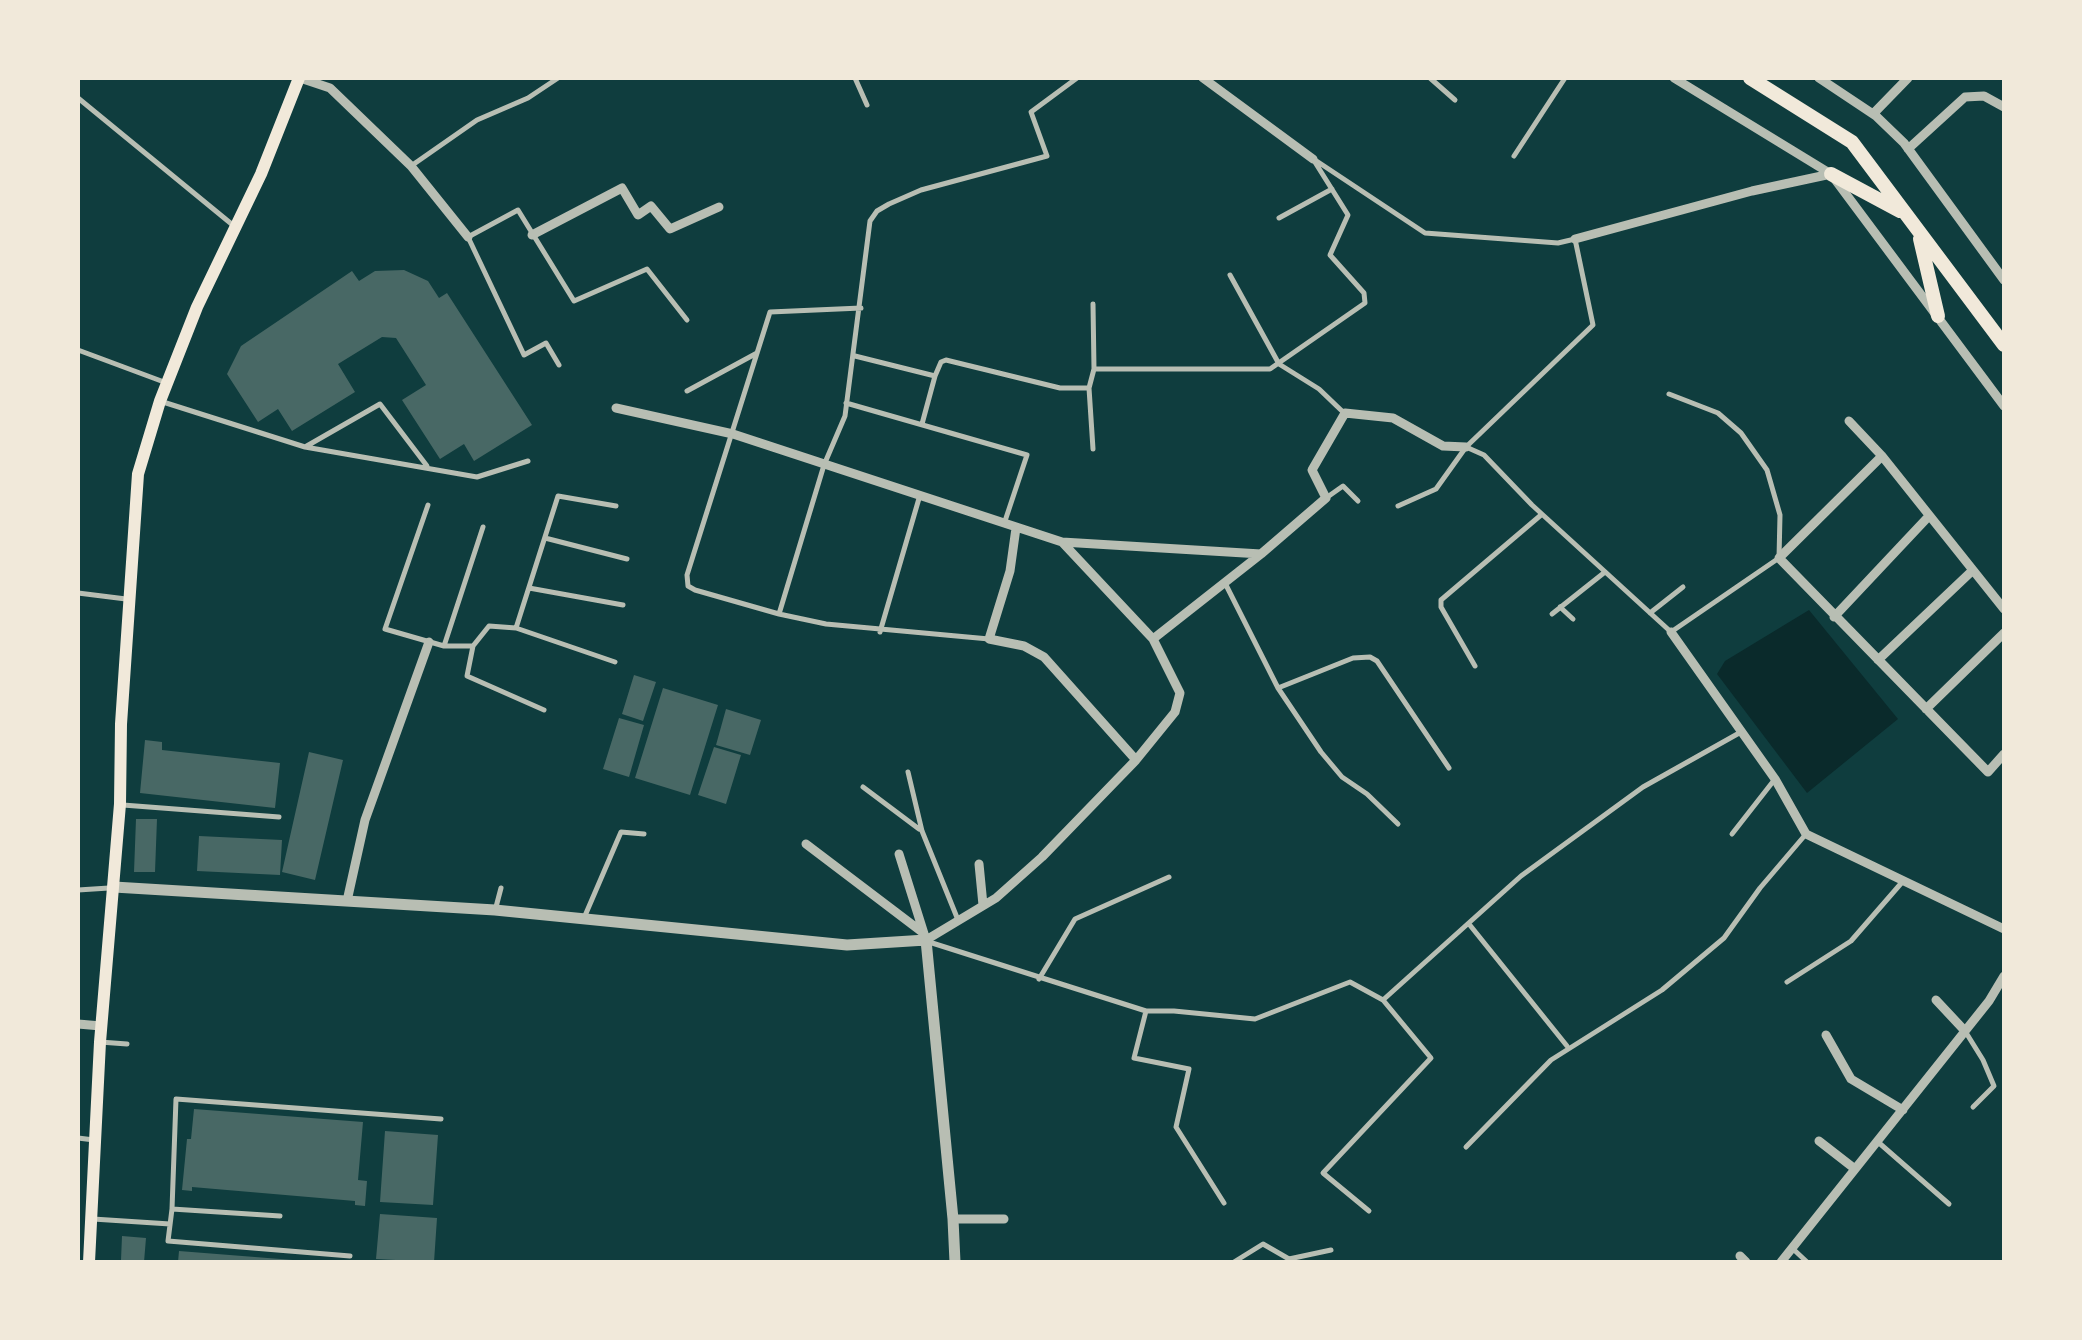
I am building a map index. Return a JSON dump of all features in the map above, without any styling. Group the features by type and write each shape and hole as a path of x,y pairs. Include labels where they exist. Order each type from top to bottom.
{"main road":[{"path":"89,1262 138,474 167,383 300,78"},
{"path":"1750,78 1852,142 2004,345"},
{"path":"1830,174 1905,213"},
{"path":"1918,232 1938,316"}],"street":[{"path":"300,78 330,88 411,166 468,237"},
{"path":"1203,78 1313,159"},
{"path":"1674,78 1830,174 2004,406"},
{"path":"1819,78 1873,114 1908,148 2004,280"},
{"path":"1873,114 1908,78"},
{"path":"1908,148 1965,97 1984,96 2004,107"},
{"path":"1576,239 1830,174"},
{"path":"532,235 622,188 638,216 651,206 670,229 719,207"},
{"path":"616,408 733,434 1062,542 1262,554"},
{"path":"1152,640 1326,498 1312,470 1345,413 1393,418 1443,446 1466,447"},
{"path":"1849,421 1882,456 2004,609"},
{"path":"1882,456 1779,558 1988,772 2004,754"},
{"path":"1834,617 1930,516"},
{"path":"1016,528 1010,572 988,639 1024,646 1044,656 1136,760"},
{"path":"114,887 496,910 848,945 925,937 996,898 1042,857 1136,760 1180,704 1180,693 1152,640 1062,542"},
{"path":"1878,660 1973,570"},
{"path":"1671,632 1775,779 1806,834 2004,929"},
{"path":"1926,709 2004,633"},
{"path":"346,902 364,820 429,642"},
{"path":"806,844 925,937"},
{"path":"899,854 925,937 955,1262"},
{"path":"979,864 983,906"},
{"path":"1781,1262 1965,1031 2000,994 2004,976"},
{"path":"1936,1000 1965,1031"},
{"path":"78,1024 101,1026"},
{"path":"1826,1035 1851,1079 1902,1110"},
{"path":"1819,1141 1855,1169"},
{"path":"953,1219 1004,1220"}],"lane":[{"path":"411,166 477,120 528,98 558,78"},
{"path":"855,78 867,105"},
{"path":"779,614 824,465 845,416 870,221 877,211 921,190 1048,156 1031,112 1077,78"},
{"path":"1430,78 1455,100"},
{"path":"1514,156 1565,78"},
{"path":"78,98 234,226"},
{"path":"1094,369 1270,369 1365,303 1364,293 1330,255 1348,214 1313,159"},
{"path":"1313,159 1425,233 1558,243 1576,239 1593,325 1466,447 1436,490 1398,506"},
{"path":"1279,218 1332,189"},
{"path":"558,365 546,343 524,355 468,237 518,210 574,301 647,269 687,320"},
{"path":"1230,275 1278,364 1318,389 1345,413"},
{"path":"1093,304 1094,369 1088,388 1093,450"},
{"path":"861,308 775,309 768,316 687,575 688,586 779,614 880,632 988,639"},
{"path":"78,350 167,383"},
{"path":"686,391 757,353"},
{"path":"855,356 935,376"},
{"path":"922,424 935,376 946,360 1060,388 1088,388"},
{"path":"1466,447 1484,455 1671,632 1779,558 1780,515 1767,470 1741,433 1718,413 1669,394"},
{"path":"160,401 305,447 477,477 528,461"},
{"path":"846,403 1027,455 1004,524"},
{"path":"305,447 380,404 428,468"},
{"path":"1326,498 1343,486 1358,501"},
{"path":"880,632 920,495"},
{"path":"516,628 558,496 616,506"},
{"path":"428,505 385,629 444,646 474,646"},
{"path":"1475,666 1441,607 1441,600 1542,514"},
{"path":"444,646 483,528"},
{"path":"545,538 628,558"},
{"path":"1552,614 1605,572"},
{"path":"1225,583 1278,688 1342,777 1367,794 1398,824"},
{"path":"1650,612 1682,587"},
{"path":"529,588 623,605"},
{"path":"78,593 129,600"},
{"path":"1560,607 1573,619"},
{"path":"544,710 467,676 474,646 489,626 516,628 614,662"},
{"path":"1278,688 1353,658 1370,657 1449,768"},
{"path":"1384,1000 1520,876 1642,787 1741,732"},
{"path":"908,772 922,831 958,921"},
{"path":"1732,834 1775,779"},
{"path":"863,786 922,831"},
{"path":"120,804 279,817"},
{"path":"584,918 621,832 644,834"},
{"path":"1466,1147 1568,1047 1662,990 1724,938 1806,834"},
{"path":"1039,979 1074,918 1169,877"},
{"path":"1787,982 1851,941 1904,880"},
{"path":"78,890 114,887"},
{"path":"496,910 502,888"},
{"path":"1469,924 1568,1047"},
{"path":"925,937 1039,979 1146,1012 1174,1010 1256,1019 1350,982 1384,1000 1431,1058 1324,1173 1369,1211"},
{"path":"1146,1012 1134,1058 1189,1069 1176,1127 1224,1203"},
{"path":"1965,1031 1994,1086 1973,1107"},
{"path":"100,1042 127,1044"},
{"path":"350,1256 168,1241 176,1098 440,1119"},
{"path":"78,1138 96,1140"},
{"path":"1878,1142 1948,1204"},
{"path":"172,1210 280,1216"},
{"path":"92,1219 170,1224"},
{"path":"1234,1262 1264,1244 1289,1259 1331,1250"},
{"path":"1792,1248 1807,1262"}],"water":[{"path":"1809,610 1898,719 1807,793 1717,674 1725,661"}],"building":[{"path":"404,270 428,281 439,298 447,293 532,425 474,461 464,444 440,459 402,400 426,385 396,338 382,337 338,364 355,392 292,431 278,409 258,422 227,374 241,346 352,271 359,281 375,271"},
{"path":"634,675 656,682 643,721 622,714"},
{"path":"663,688 718,705 690,795 635,778"},
{"path":"726,709 761,720 750,755 716,745"},
{"path":"619,718 644,725 629,777 603,769"},
{"path":"145,740 162,742 162,750 280,763 275,808 140,793"},
{"path":"714,747 741,755 726,804 698,795"},
{"path":"309,752 343,760 315,880 282,872"},
{"path":"136,819 157,819 155,872 134,872"},
{"path":"199,836 282,840 280,875 197,871"},
{"path":"194,1109 363,1122 358,1180 367,1181 365,1206 355,1205 355,1201 192,1187 192,1191 182,1190"},
{"path":"385,1131 438,1135 433,1205 380,1202"},
{"path":"380,1214 437,1218 434,1262 376,1259"},
{"path":"122,1236 146,1238 144,1262 121,1260"},
{"path":"179,1251 293,1260 178,1262"}]}
